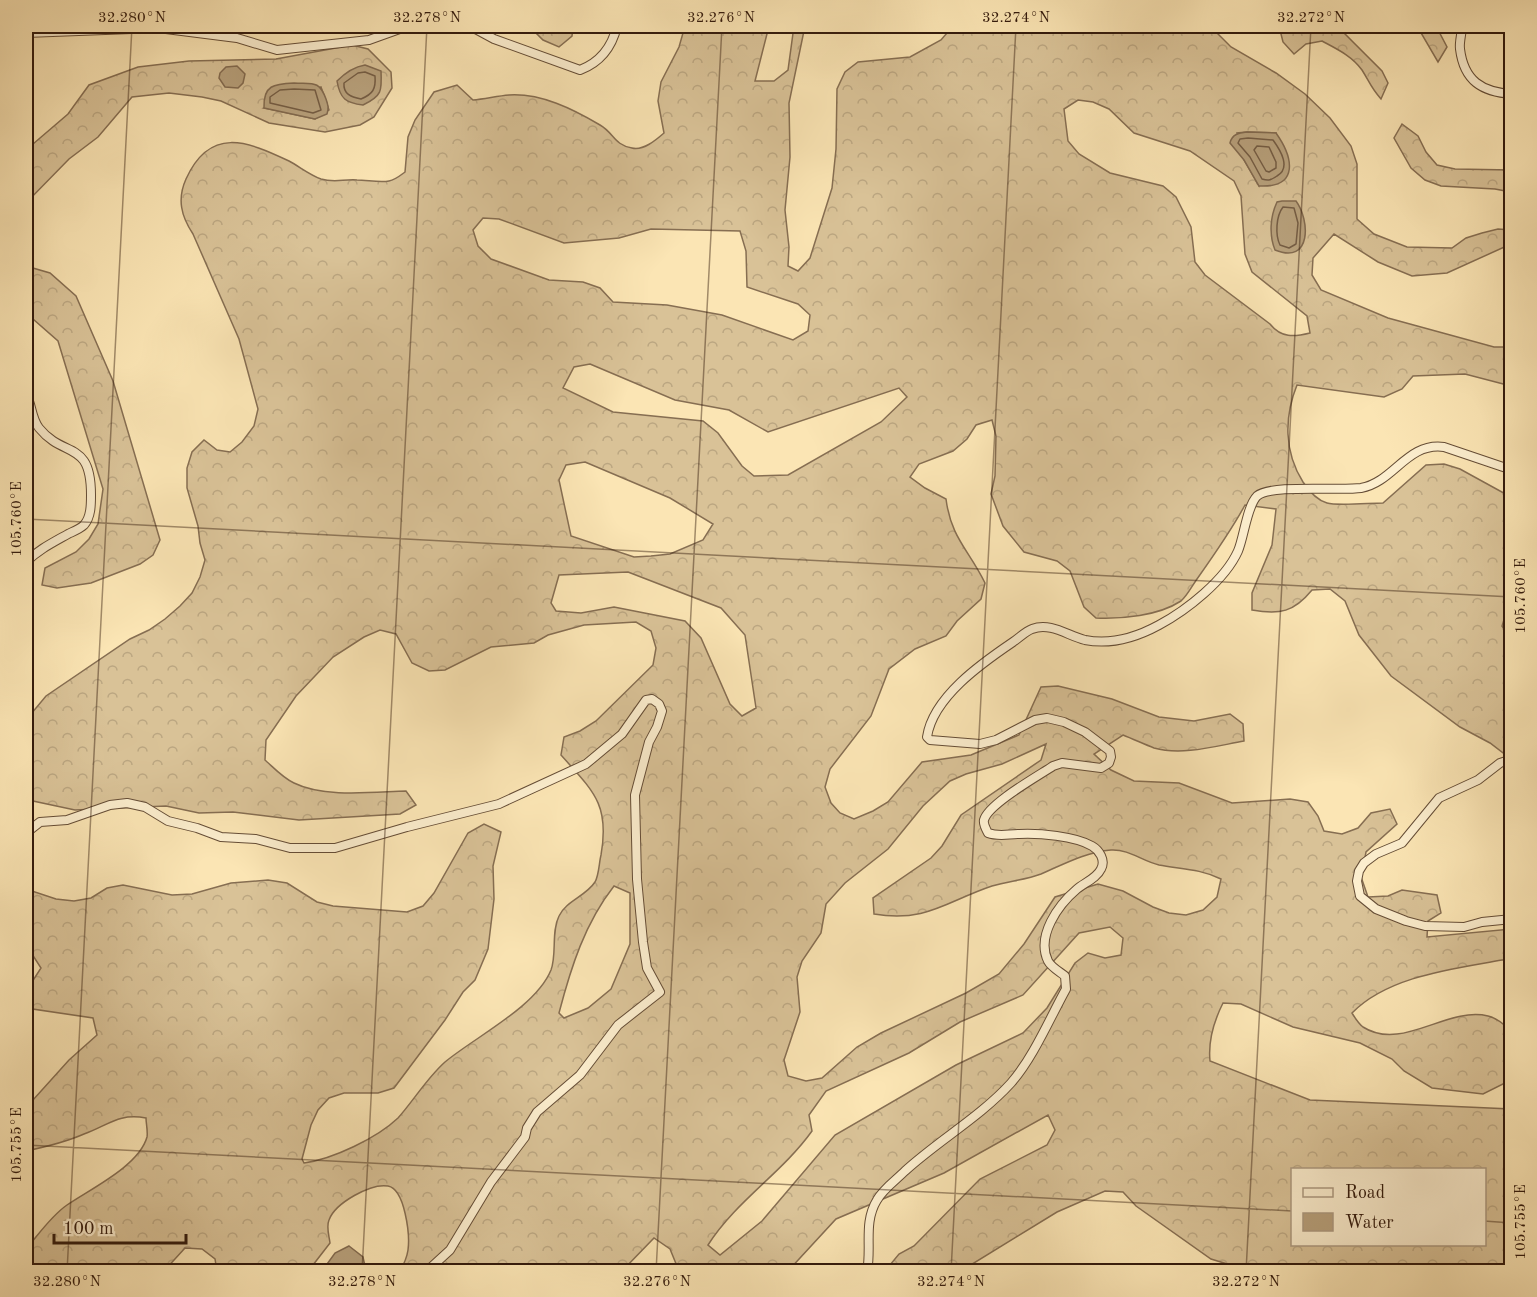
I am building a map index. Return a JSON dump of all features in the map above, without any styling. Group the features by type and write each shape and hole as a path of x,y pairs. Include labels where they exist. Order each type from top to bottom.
{"street":[{"path":"26,33 158,28 237,38 277,50 369,40 408,26"},
{"path":"470,26 494,39 580,70 594,65 614,42 617,26"},
{"path":"1462,26 1460,48 1466,69 1480,87 1496,93 1512,94"},
{"path":"26,394 35,422 40,429 87,463 91,480 91,510 84,525 37,551 26,562"},
{"path":"867,1272 870,1257 867,1228 876,1201 928,1150 981,1110 1011,1082 1029,1056 1066,988 1065,976 1048,963 1043,942 1056,912 1076,890 1096,875 1103,861 1093,846 1067,838 1021,834 996,836 988,833 984,822 985,816 998,802 1053,766 1062,763 1101,768 1109,763 1110,751 1085,732 1064,722 1047,718 1035,720 996,740 980,744 930,740 927,737 929,724 945,702 966,676 1032,629 1047,628 1085,640 1114,641 1144,633 1173,618 1208,589 1229,567 1238,551 1252,504 1257,496 1266,491 1342,490 1365,487 1378,481 1417,451 1434,446 1444,447 1512,470"},
{"path":"26,833 40,822 67,819 110,805 128,803 145,807 168,821 221,837 256,839 290,848 336,848 499,804 586,764 622,734 646,700 652,699 659,704 662,711 649,742 635,795 637,879 643,942 647,968 660,992 618,1025 580,1075 537,1112 527,1128 525,1137 491,1182 450,1250 426,1272"},
{"path":"1512,759 1500,764 1478,780 1439,798 1402,843 1376,854 1364,863 1357,881 1360,896 1376,909 1416,924 1464,927 1482,922 1512,920"}],"green space":[{"path":"529,26 573,26 572,36 559,47 543,40"},
{"path":"685,26 769,26 755,81 774,81 788,70 794,26 805,26 789,103 790,157 785,210 789,247 788,266 798,271 810,258 832,188 836,149 837,89 845,72 858,62 910,57 941,40 953,26 1210,26 1231,47 1276,73 1305,94 1330,118 1351,146 1357,164 1357,219 1374,234 1407,247 1452,248 1466,238 1482,233 1498,229 1511,230 1511,244 1447,273 1412,276 1378,262 1334,234 1313,258 1312,275 1321,290 1388,318 1494,347 1511,347 1511,386 1465,374 1413,376 1402,389 1384,397 1297,385 1290,409 1288,434 1289,447 1297,471 1310,492 1323,502 1332,504 1383,503 1426,465 1444,464 1460,469 1511,497 1511,610 1507,610 1502,626 1511,639 1511,759 1490,743 1460,727 1391,676 1359,635 1345,601 1330,589 1312,590 1299,603 1279,612 1252,610 1252,593 1272,545 1276,509 1245,505 1222,543 1181,601 1162,610 1140,616 1096,618 1084,607 1070,571 1057,561 1024,552 1003,526 991,494 995,476 996,436 992,420 976,425 967,439 953,451 919,464 910,477 946,499 956,534 985,583 981,599 957,621 946,636 915,649 889,669 871,716 830,769 825,787 831,803 840,813 854,819 873,811 888,802 922,762 971,755 1019,735 1041,687 1058,686 1112,699 1159,717 1194,721 1230,714 1243,724 1244,741 1176,751 1154,748 1123,735 1094,754 1111,770 1134,781 1179,783 1232,803 1290,799 1308,802 1318,816 1324,831 1342,834 1358,828 1371,813 1390,809 1397,824 1366,852 1364,863 1359,871 1368,897 1388,896 1402,890 1437,895 1441,913 1428,921 1427,937 1511,929 1511,960 1442,971 1402,982 1367,1000 1352,1013 1363,1027 1378,1033 1393,1034 1409,1032 1457,1017 1472,1015 1491,1017 1511,1031 1511,1080 1483,1094 1432,1088 1404,1071 1392,1059 1360,1043 1293,1027 1241,1004 1223,1003 1212,1031 1210,1061 1310,1100 1511,1109 1511,1271 1250,1271 1211,1259 1136,1206 1123,1192 1105,1191 1057,1212 961,1271 885,1271 899,1254 914,1246 980,1179 1047,1145 1055,1130 1048,1115 944,1173 836,1219 788,1271 679,1271 670,1249 654,1238 622,1271 400,1271 408,1250 405,1214 399,1195 394,1189 381,1186 354,1195 338,1207 329,1220 330,1243 310,1271 217,1271 215,1259 202,1249 185,1248 164,1271 26,1271 26,1249 45,1225 67,1205 113,1176 134,1158 142,1148 147,1133 146,1118 121,1118 70,1139 26,1151 26,1105 69,1060 97,1035 93,1018 26,1008 26,982 32,982 41,968 32,954 26,950 26,889 56,899 74,901 91,898 107,888 123,885 172,895 192,894 231,883 268,880 287,883 317,902 333,906 407,912 423,906 434,893 468,833 484,824 501,832 493,866 494,899 488,949 475,980 463,992 394,1088 378,1093 344,1093 329,1098 318,1110 311,1125 302,1159 304,1163 328,1157 367,1140 389,1126 445,1062 519,1009 543,984 553,964 555,929 559,916 566,906 587,891 595,882 603,838 601,810 596,799 561,755 564,737 596,721 653,665 656,648 651,631 636,622 584,625 548,635 534,643 491,647 445,670 429,671 412,663 396,634 380,630 364,637 333,657 296,696 266,740 265,760 290,781 306,788 349,793 406,791 416,805 400,814 299,820 233,812 199,813 166,806 75,810 33,801 26,796 26,720 46,696 130,639 165,619 192,593 205,560 187,488 187,468 192,452 204,440 217,450 230,452 242,442 254,426 258,409 239,339 183,214 181,200 186,179 206,151 218,145 231,143 259,148 321,179 382,182 391,180 405,172 408,137 415,120 434,92 457,85 473,100 504,95 545,99 579,113 600,125 621,144 636,149 641,148 664,133 658,101 661,82 679,47","holes":["1078,100 1093,102 1109,109 1134,133 1190,151 1234,181 1241,196 1245,254 1252,272 1307,316 1310,333 1293,336 1279,332 1205,275 1195,262 1191,227 1176,197 1163,186 1110,173 1079,154 1068,141 1064,109","1237,133 1276,133 1259,186 1244,160","483,218 499,219 564,243 619,238 651,229 740,231 746,251 747,287 798,304 810,315 808,331 793,340 722,315 667,305 613,302 600,288 583,282 549,280 491,259 478,246 473,230","590,364 675,400 729,410 768,432 899,388 907,397 881,422 788,475 754,476 742,466 718,433 703,421 613,412 563,388 574,367","585,462 670,498 713,524 703,540 670,554 634,557 571,536 559,480 566,465","628,572 721,608 745,635 756,708 742,716 730,704 701,638 685,621 614,607 581,613 556,611 551,603 559,575","1046,744 1041,760 961,815 942,846 931,858 873,898 874,914 908,916 922,913 992,886 1035,876 1084,856 1111,850 1124,851 1159,865 1198,871 1221,879 1217,897 1203,910 1186,915 1169,913 1123,891 1098,884 1055,897 1024,944 999,974 966,993 881,1033 857,1047 822,1078 806,1081 788,1076 784,1060 800,1012 797,977 802,961 821,933 826,904 845,883 888,849 923,806 950,781 1002,764","614,886 630,893 630,944 611,989 588,1008 564,1018 559,1013 580,946","1110,927 1123,938 1121,955 1105,958 1088,953 1075,963 1047,1008 1023,1033 956,1065 835,1135 762,1221 720,1255 708,1245 719,1229 787,1160 812,1131 809,1115 826,1091 909,1053 960,1022 1023,995 1079,933"]},
{"path":"1279,26 1337,26 1382,71 1388,83 1381,99 1362,70 1349,57 1322,41 1306,44 1294,54 1283,42"},
{"path":"1417,26 1436,26 1447,47 1438,62"},
{"path":"352,45 368,49 391,72 392,88 374,117 360,125 325,132 269,123 221,101 202,97 169,93 132,97 98,137 69,159 26,203 26,150 68,114 89,85 138,67 189,61 276,59","holes":["321,87 329,110 315,119 264,108"]},
{"path":"1402,124 1418,136 1426,152 1437,165 1455,169 1511,170 1511,192 1441,186 1425,180 1411,168 1394,138"},
{"path":"26,266 50,273 76,296 113,381 160,540 153,555 140,564 91,583 57,588 42,585 45,568 76,552 89,539 98,524 103,489 58,341 33,319 26,308"}],"water":[{"path":"365,65 381,71 380,92 374,99 363,105 352,103 342,96 337,81 349,71"},
{"path":"237,66 245,74 243,83 238,88 225,87 219,78 220,73 226,67"},
{"path":"311,83 318,86 327,101 327,114 315,119 264,108 265,95 271,87"},
{"path":"1247,132 1276,133 1289,161 1287,176 1281,182 1259,186 1244,160 1230,143 1234,136"},
{"path":"1296,201 1301,209 1305,229 1302,246 1296,251 1287,253 1275,250 1271,232 1277,202"},
{"path":"349,1246 363,1257 366,1271 322,1271 335,1253"}]}
